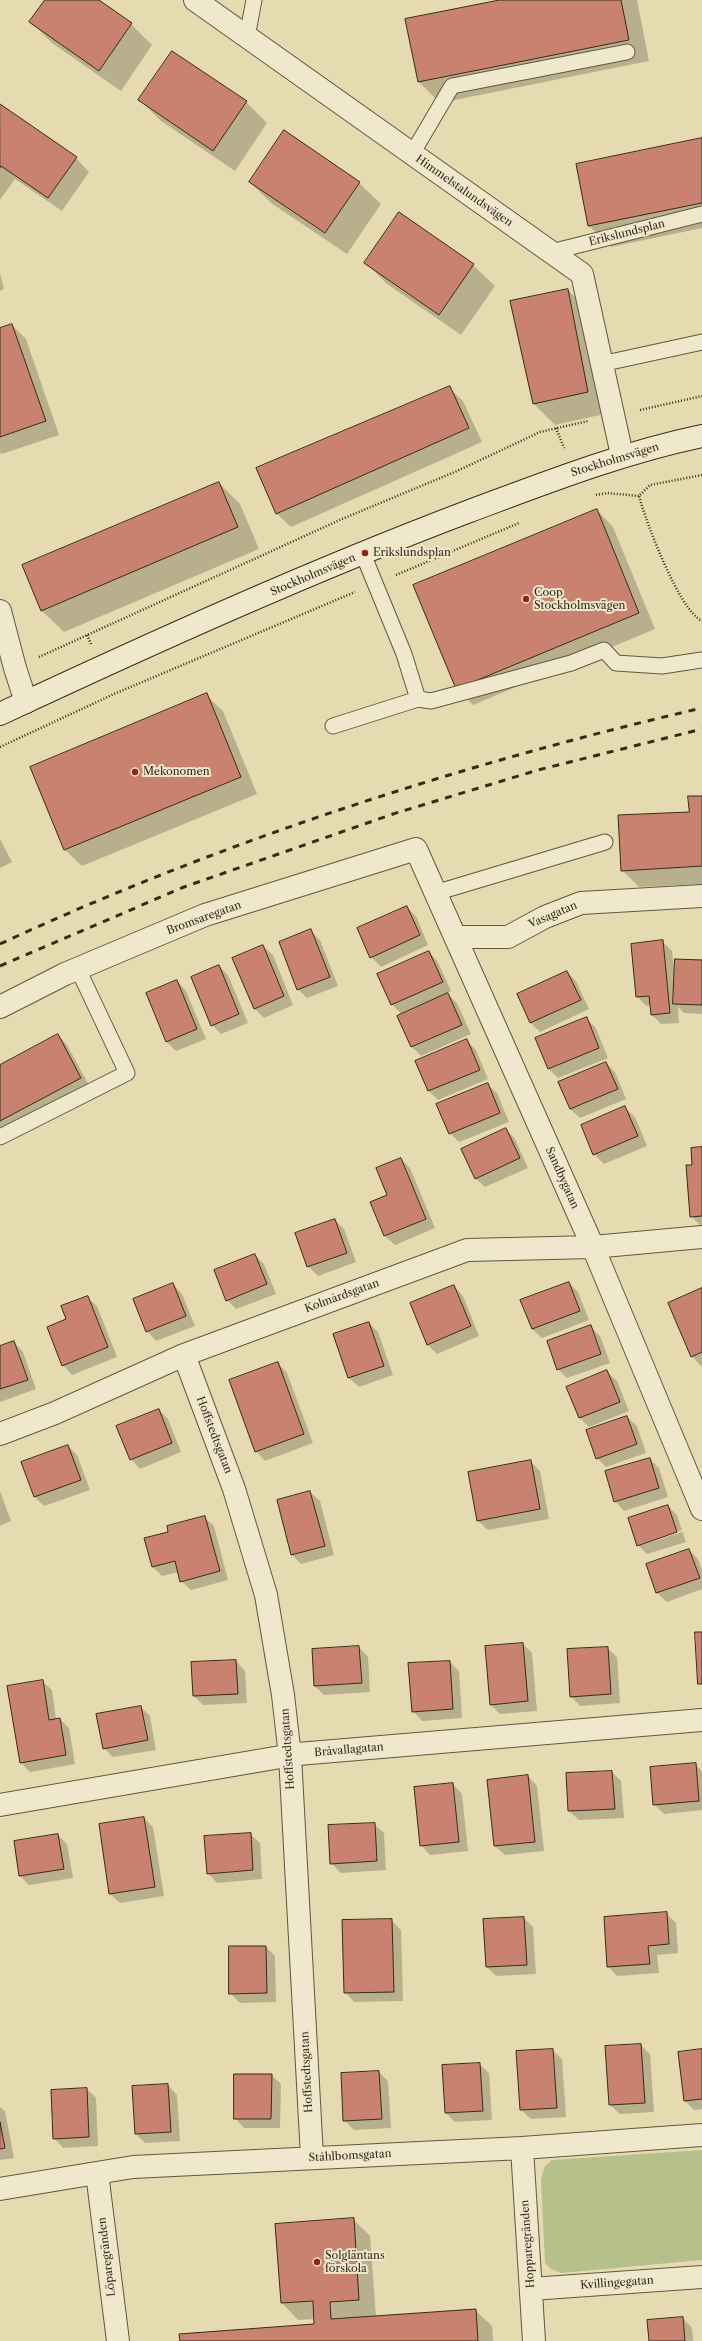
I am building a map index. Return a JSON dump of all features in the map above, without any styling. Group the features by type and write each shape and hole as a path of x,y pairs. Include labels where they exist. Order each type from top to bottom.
{"street":[{"name":"Himmelstalundsvägen","path":"195,0 582,274 622,455"},
{"name":"Stockholmsvägen","path":"0,714 169,635 420,530 622,455 702,436"},
{"path":"0,611 15,668 26,702"},
{"name":"Sandbygatan","path":"416,849 593,1247 702,1509"},
{"name":"Bromsaregatan","path":"0,1006 78,969 205,915 416,849"},
{"name":"Vasagatan","path":"454,937 508,937 545,917 581,903 702,896"},
{"name":"Kolmårdsgatan","path":"0,1434 55,1413 184,1355 467,1250 593,1247 702,1237"},
{"name":"Hoffstedtsgatan","path":"184,1355 234,1489 266,1595 283,1695 290,1756 312,2157"},
{"name":"Bråvallagatan","path":"0,1805 290,1756 702,1720"},
{"name":"Ståhlbomsgatan","path":"0,2189 133,2167 312,2157 522,2148 702,2135"},
{"name":"Hopparegränden","path":"522,2148 534,2341"},
{"name":"Löparegränden","path":"97,2173 118,2341"},
{"name":"Kvillingegatan","path":"531,2288 702,2277"}],"lane":[{"path":"247,37 254,0"},
{"path":"412,154 452,86 627,52"},
{"name":"Erikslundsplan","path":"551,252 702,214"},
{"path":"602,364 702,342"},
{"path":"363,554 404,654 418,699"},
{"path":"333,726 418,699 431,701 571,663 604,650 616,663 662,666 702,660"},
{"path":"435,893 604,842"},
{"path":"0,1137 127,1073 78,969"}],"path":[{"path":"15,668 342,519 457,471 540,432 702,396"},
{"path":"702,475 650,485 639,496 666,567 687,606 702,621"},
{"path":"0,747 114,694 522,522"}],"green space":[{"path":"702,2150 702,2260 561,2273 551,2269 545,2263 541,2179 545,2166 552,2160"}],"building":[{"path":"45,0 99,0 132,23 99,71 29,22"},
{"path":"500,0 621,0 629,40 418,82 405,19"},
{"path":"172,51 247,101 213,151 138,100"},
{"path":"0,104 77,157 48,198 1,166 0,168"},
{"path":"284,130 360,182 325,233 249,182"},
{"path":"702,138 702,203 588,226 576,164"},
{"path":"399,212 474,264 439,315 364,263"},
{"path":"568,289 588,392 533,404 510,301"},
{"path":"12,324 46,421 0,437 0,328"},
{"path":"450,386 469,428 276,514 256,468"},
{"path":"219,482 238,527 41,611 22,565"},
{"name":"Coop Stockholmsvägen","path":"597,509 639,613 456,689 413,585"},
{"name":"Mekonomen","path":"207,693 241,777 64,850 30,767"},
{"path":"688,796 702,796 702,866 621,871 618,815 689,812"},
{"path":"407,906 420,935 370,958 357,928"},
{"path":"311,929 330,977 297,990 279,942"},
{"path":"663,940 670,1013 651,1015 649,996 636,997 631,944"},
{"path":"263,945 284,996 254,1009 232,958"},
{"path":"429,951 443,982 391,1005 377,974"},
{"path":"675,959 702,960 702,1005 673,1004"},
{"path":"219,965 239,1014 211,1026 191,977"},
{"path":"567,971 581,1000 530,1023 517,994"},
{"path":"177,980 197,1029 166,1042 146,993"},
{"path":"448,993 462,1025 411,1047 397,1016"},
{"path":"587,1017 599,1048 548,1069 535,1038"},
{"path":"58,1034 81,1078 0,1121 0,1065"},
{"path":"467,1039 480,1070 428,1091 415,1061"},
{"path":"606,1062 618,1089 570,1109 558,1082"},
{"path":"488,1083 500,1113 449,1134 436,1104"},
{"path":"625,1106 638,1136 593,1155 581,1125"},
{"path":"506,1128 520,1158 475,1179 461,1149"},
{"path":"702,1147 702,1216 690,1217 686,1165 692,1165 691,1148"},
{"path":"401,1158 426,1219 384,1236 370,1202 387,1195 376,1168"},
{"path":"335,1219 347,1253 307,1267 295,1233"},
{"path":"255,1254 267,1284 226,1301 214,1270"},
{"path":"569,1282 580,1311 532,1329 520,1300"},
{"path":"173,1283 186,1316 146,1332 133,1299"},
{"path":"454,1285 471,1326 427,1345 410,1303"},
{"path":"702,1288 702,1352 691,1357 668,1303"},
{"path":"88,1296 108,1347 62,1366 47,1327 66,1319 61,1306"},
{"path":"369,1322 384,1366 348,1378 333,1334"},
{"path":"591,1325 601,1354 557,1370 547,1341"},
{"path":"14,1341 28,1380 0,1389 0,1346"},
{"path":"278,1362 304,1434 255,1452 229,1380"},
{"path":"607,1370 620,1402 579,1418 566,1387"},
{"path":"159,1409 172,1443 130,1460 116,1426"},
{"path":"627,1416 637,1444 596,1459 586,1430"},
{"path":"68,1445 81,1480 34,1497 21,1462"},
{"path":"650,1458 659,1488 614,1502 605,1471"},
{"path":"531,1460 540,1509 477,1521 468,1472"},
{"path":"310,1491 325,1546 291,1555 277,1500"},
{"path":"668,1505 677,1532 637,1546 628,1518"},
{"path":"205,1516 220,1571 180,1582 175,1561 152,1567 144,1538 168,1532 167,1526"},
{"path":"689,1549 700,1578 656,1593 646,1564"},
{"path":"695,1632 702,1632 702,1684 698,1684"},
{"path":"523,1643 528,1701 490,1705 485,1646"},
{"path":"359,1646 362,1683 314,1686 312,1649"},
{"path":"608,1647 611,1694 570,1697 567,1649"},
{"path":"236,1660 238,1694 193,1696 191,1662"},
{"path":"450,1661 453,1709 412,1712 408,1663"},
{"path":"43,1680 49,1720 60,1718 66,1755 20,1763 7,1686"},
{"path":"141,1706 148,1740 103,1749 96,1714"},
{"path":"696,1763 699,1801 653,1805 650,1767"},
{"path":"612,1771 615,1809 568,1811 566,1773"},
{"path":"528,1775 535,1842 494,1846 487,1780"},
{"path":"453,1783 459,1842 420,1846 414,1787"},
{"path":"144,1817 155,1887 109,1894 99,1824"},
{"path":"375,1823 377,1861 330,1864 328,1825"},
{"path":"251,1833 253,1870 207,1874 204,1836"},
{"path":"58,1834 64,1869 19,1876 14,1841"},
{"path":"667,1912 669,1944 648,1946 650,1964 607,1967 604,1917"},
{"path":"524,1917 527,1965 486,1967 483,1919"},
{"path":"392,1919 394,1992 344,1993 342,1920"},
{"path":"229,1946 266,1946 267,1993 229,1994"},
{"path":"641,2044 645,2103 609,2105 605,2046"},
{"path":"553,2049 557,2108 520,2110 516,2051"},
{"path":"702,2049 702,2099 684,2101 678,2052"},
{"path":"480,2063 483,2111 445,2113 442,2065"},
{"path":"379,2071 382,2119 343,2121 341,2073"},
{"path":"234,2074 272,2074 271,2119 234,2119"},
{"path":"168,2084 171,2132 135,2134 132,2086"},
{"path":"87,2088 89,2137 53,2139 51,2090"},
{"path":"0,2122 5,2148 0,2149"},
{"name":"Solgläntans förskola","path":"354,2218 359,2300 330,2302 331,2319 476,2309 478,2341 180,2341 179,2334 314,2324 313,2301 281,2303 275,2224"},
{"path":"683,2317 685,2341 649,2341 647,2320"}],"railway":[{"path":"0,944 170,871 345,808 523,754 702,708"},
{"path":"0,966 184,887 393,814 538,770 702,729"}],"place":[{"name":"Erikslundsplan","path":"365,553"},
{"name":"Coop Stockholmsvägen","path":"526,599"},
{"name":"Mekonomen","path":"135,772"},
{"name":"Solgläntans förskola","path":"317,2262"}]}
